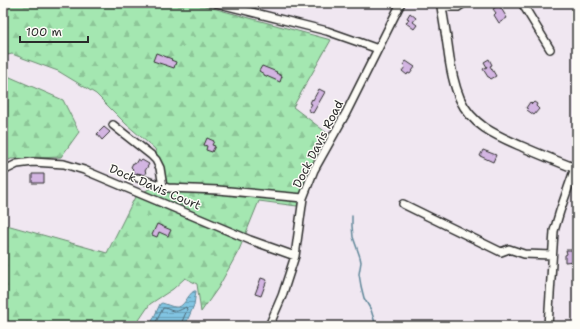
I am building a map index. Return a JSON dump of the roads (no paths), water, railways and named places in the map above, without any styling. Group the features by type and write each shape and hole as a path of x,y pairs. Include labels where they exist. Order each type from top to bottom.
{"main road":[{"path":"441,5 452,73 456,88 460,99 474,120 500,137 576,169"}],"street":[{"path":"216,3 327,31 367,44 378,50"},
{"name":"Dock Davis Road","path":"269,326 282,296 295,256 303,198 314,170 346,113 401,3"},
{"path":"441,5 451,8 464,3"},
{"path":"522,3 550,49"},
{"path":"113,125 151,154 156,160 160,168 163,186"},
{"name":"Dock Davis Court","path":"3,171 17,164 33,162 64,164 84,170 250,240 295,256"},
{"path":"548,326 554,231 560,210 576,169"},
{"path":"138,178 168,188 218,190 303,198"},
{"path":"402,204 501,252 509,249 524,254 552,255"}],"water":[{"path":"194,291 196,291 194,305 185,326 150,326 160,304 162,303 172,307 181,306"}],"waterway":[{"path":"352,216 353,237 361,262 359,274 361,286 364,298 371,310 376,326"}]}
